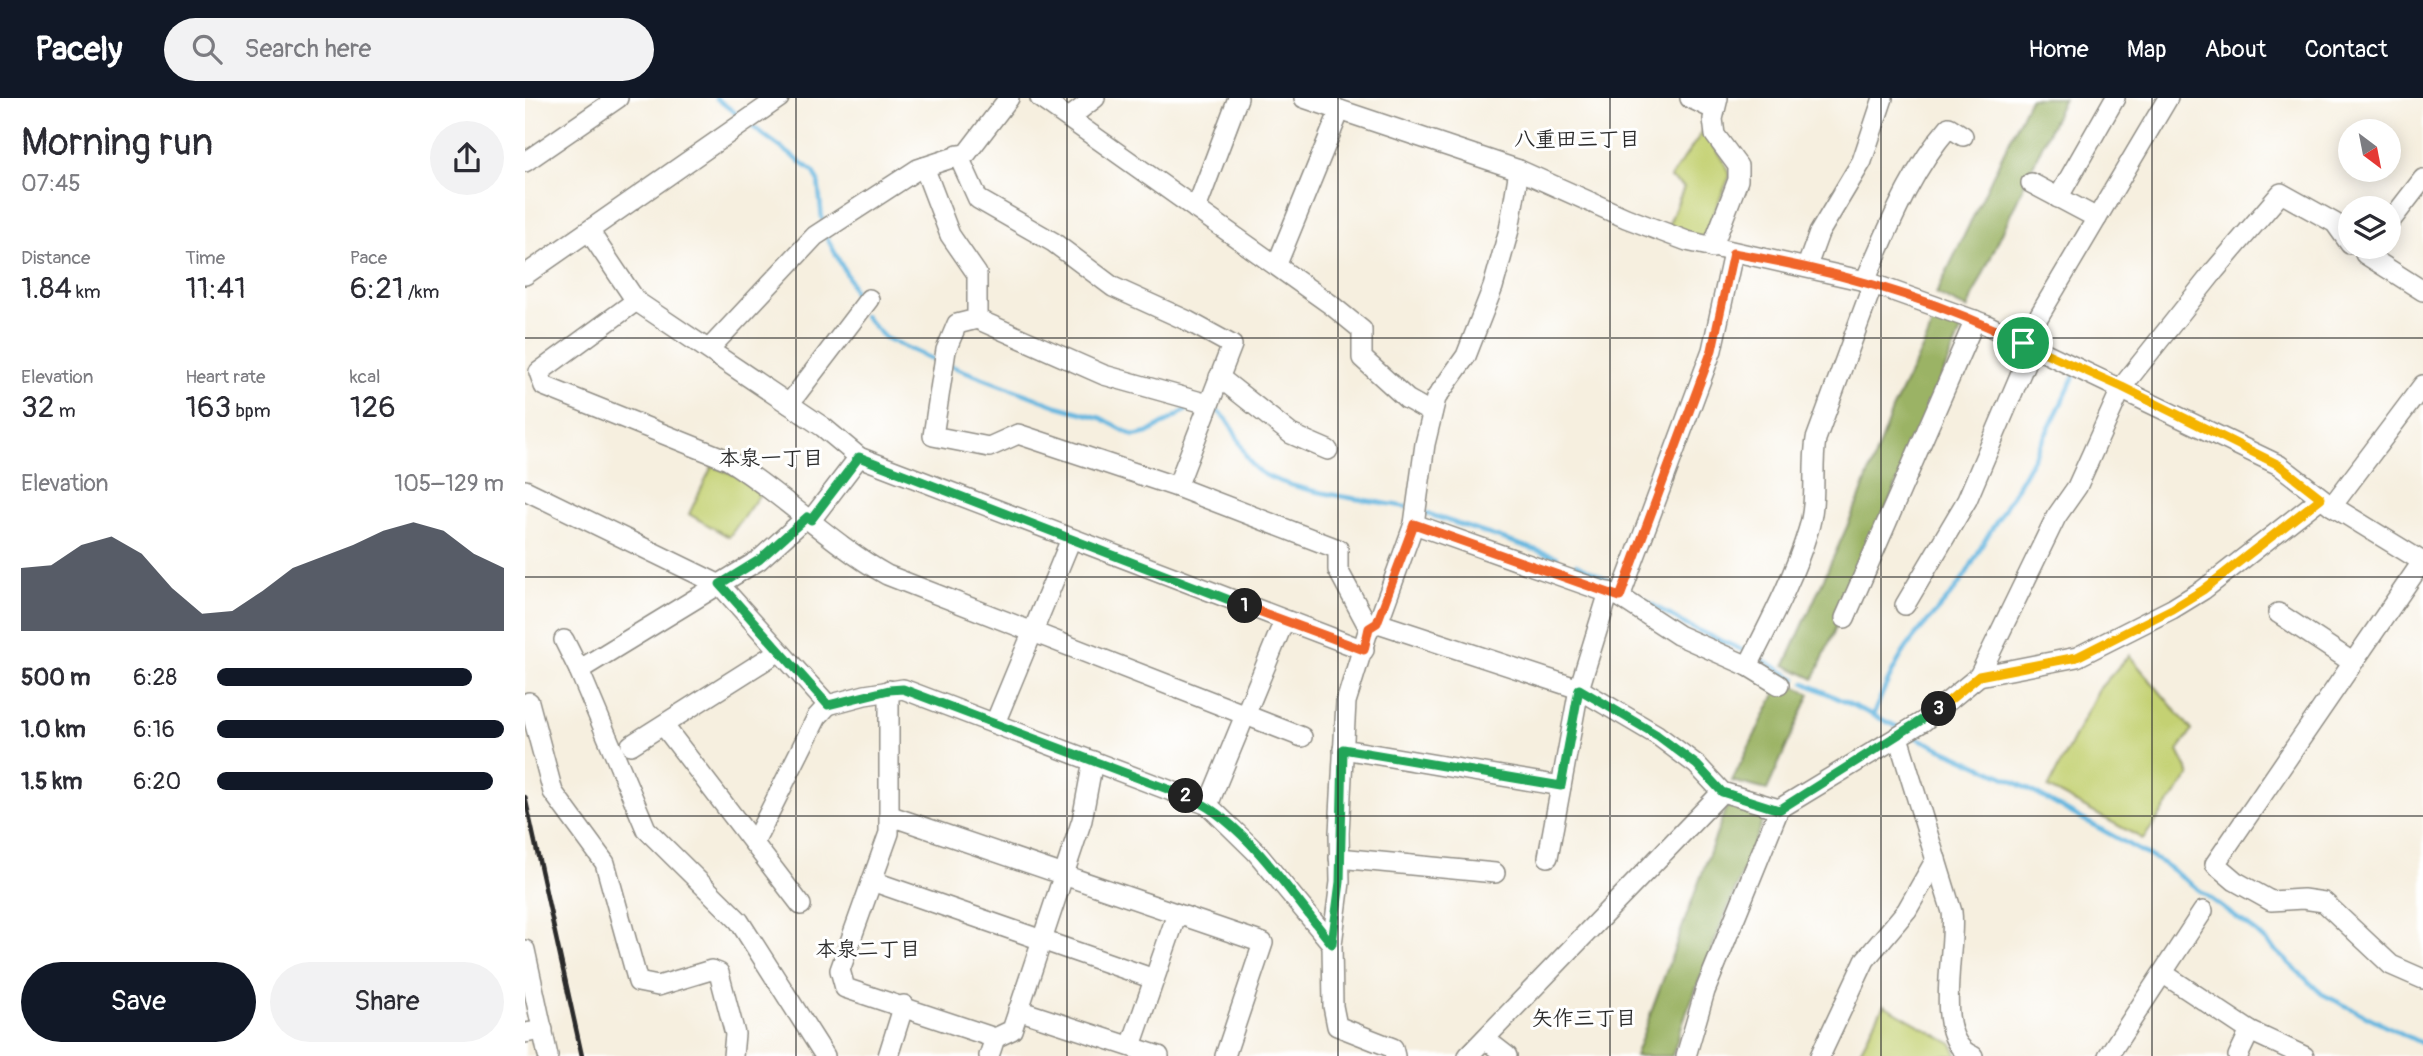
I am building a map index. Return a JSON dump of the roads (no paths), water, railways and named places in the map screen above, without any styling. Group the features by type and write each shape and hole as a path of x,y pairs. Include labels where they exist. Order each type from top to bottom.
{"street":[{"path":"525,162 618,98"},
{"path":"525,275 779,98"},
{"path":"710,348 815,236 924,167 967,153 1009,98"},
{"path":"1041,98 1277,264 1362,330 1362,358 1407,399 1432,413"},
{"path":"1069,118 1095,98"},
{"path":"1196,209 1238,98"},
{"path":"1304,98 1519,170 1626,218 1712,248 1807,266 1869,282 1975,320 2122,387 2279,465 2327,502 2423,562 2215,864 2235,881 2271,901 2303,899 2324,902 2391,965 2423,979"},
{"path":"1690,98 1717,104 1715,135 1738,166 1738,180 1712,248"},
{"path":"1807,266 1819,233 1862,161 1883,98"},
{"path":"2059,198 2115,98"},
{"path":"1905,606 1967,500 2027,345 2097,218 2168,98"},
{"path":"1277,264 1340,110"},
{"path":"1748,666 1775,612 1809,529 1817,481 1812,465 1816,439 1869,282 1904,193 1930,148 1949,127 1963,136"},
{"path":"958,155 978,199 1053,242 1113,287 1188,321 1232,345 1177,487"},
{"path":"924,167 950,235 977,274 977,319"},
{"path":"1395,1056 1393,1048 1337,1026 1333,1006 1332,944 1340,882 1346,702 1414,524 1436,398 1465,356 1493,287 1509,230 1519,170"},
{"path":"2401,207 2423,179"},
{"path":"2031,183 2097,218"},
{"path":"1686,1056 1705,990 1779,810 1924,721 1979,676 2050,529 2077,487 2122,387 2215,270 2281,193 2338,226"},
{"path":"589,231 636,301 710,348 859,457 1364,650"},
{"path":"1548,857 1579,689 1712,350 1733,253"},
{"path":"2376,259 2423,291"},
{"path":"789,404 869,299"},
{"path":"636,301 539,372 544,386 728,460 809,518 853,555 887,575 1302,737"},
{"path":"1208,404 1104,374 977,319 957,324 946,350 933,436 989,447 1018,434 1177,487 1338,549 1338,569 1373,626 1579,689 1657,735 1697,765 1722,792 1779,810"},
{"path":"1845,618 1975,320"},
{"path":"1219,377 1291,434 1328,450"},
{"path":"1979,676 2077,657 2172,609 2203,590 2327,502 2423,385"},
{"path":"579,670 759,560 809,518 859,457"},
{"path":"525,490 720,584 828,705"},
{"path":"1414,524 1614,595 1678,635 1748,666 1780,685"},
{"path":"995,723 1035,633 1071,540"},
{"path":"2278,613 2352,662"},
{"path":"1208,804 1284,621"},
{"path":"563,640 579,670 646,829 739,921 825,1056"},
{"path":"631,745 778,652"},
{"path":"754,843 817,717 828,705 903,689 1208,804 1256,852 1332,944"},
{"path":"889,690 889,833 841,970 845,988 904,1005 992,1047 1012,1030 1044,940 1082,820 1093,761"},
{"path":"529,702 552,792 605,863 638,982 658,986 712,970 719,973 735,1034 733,1056"},
{"path":"664,726 801,905"},
{"path":"1898,737 1936,859 1955,932 1949,988 1949,1029 1969,1055"},
{"path":"1343,749 1561,786"},
{"path":"1468,1056 1722,792"},
{"path":"891,816 1263,943 1225,1056"},
{"path":"1339,858 1495,873"},
{"path":"1819,1056 1865,960 1907,910 1936,859"},
{"path":"872,881 1154,979"},
{"path":"2108,1056 2203,911"},
{"path":"1131,1046 1177,914"},
{"path":"525,950 534,1032 548,1056"},
{"path":"2164,974 2250,1031 2304,1056"},
{"path":"888,1056 904,1005"},
{"path":"1018,1010 1159,1056"},
{"path":"2238,1056 2250,1031"},
{"path":"1485,1039 1507,1056"}],"waterway":[{"path":"716,98 738,115"},
{"path":"753,127 814,172 818,180 822,219"},
{"path":"826,236 849,279 858,304"},
{"path":"864,316 885,338 934,360"},
{"path":"951,366 1057,406 1101,418 1134,436 1148,433 1188,409"},
{"path":"1873,715 1903,653 1953,593 1970,567 2034,457 2074,376"},
{"path":"1214,409 1222,414 1233,428 1254,467 1266,475 1303,488 1406,507"},
{"path":"1425,513 1557,557"},
{"path":"1576,564 1611,581"},
{"path":"1631,592 1688,626 1747,652"},
{"path":"1763,660 1796,679"},
{"path":"1805,683 1898,727"},
{"path":"1915,737 2015,782 2164,864 2256,932 2322,994 2423,1044"}],"railway":[{"path":"525,797 582,1056"}],"district":[{"name":"八重田三丁目","path":"1577,139"},
{"name":"本泉一丁目","path":"771,458"},
{"name":"本泉二丁目","path":"868,949"},
{"name":"矢作三丁目","path":"1584,1018"}]}
